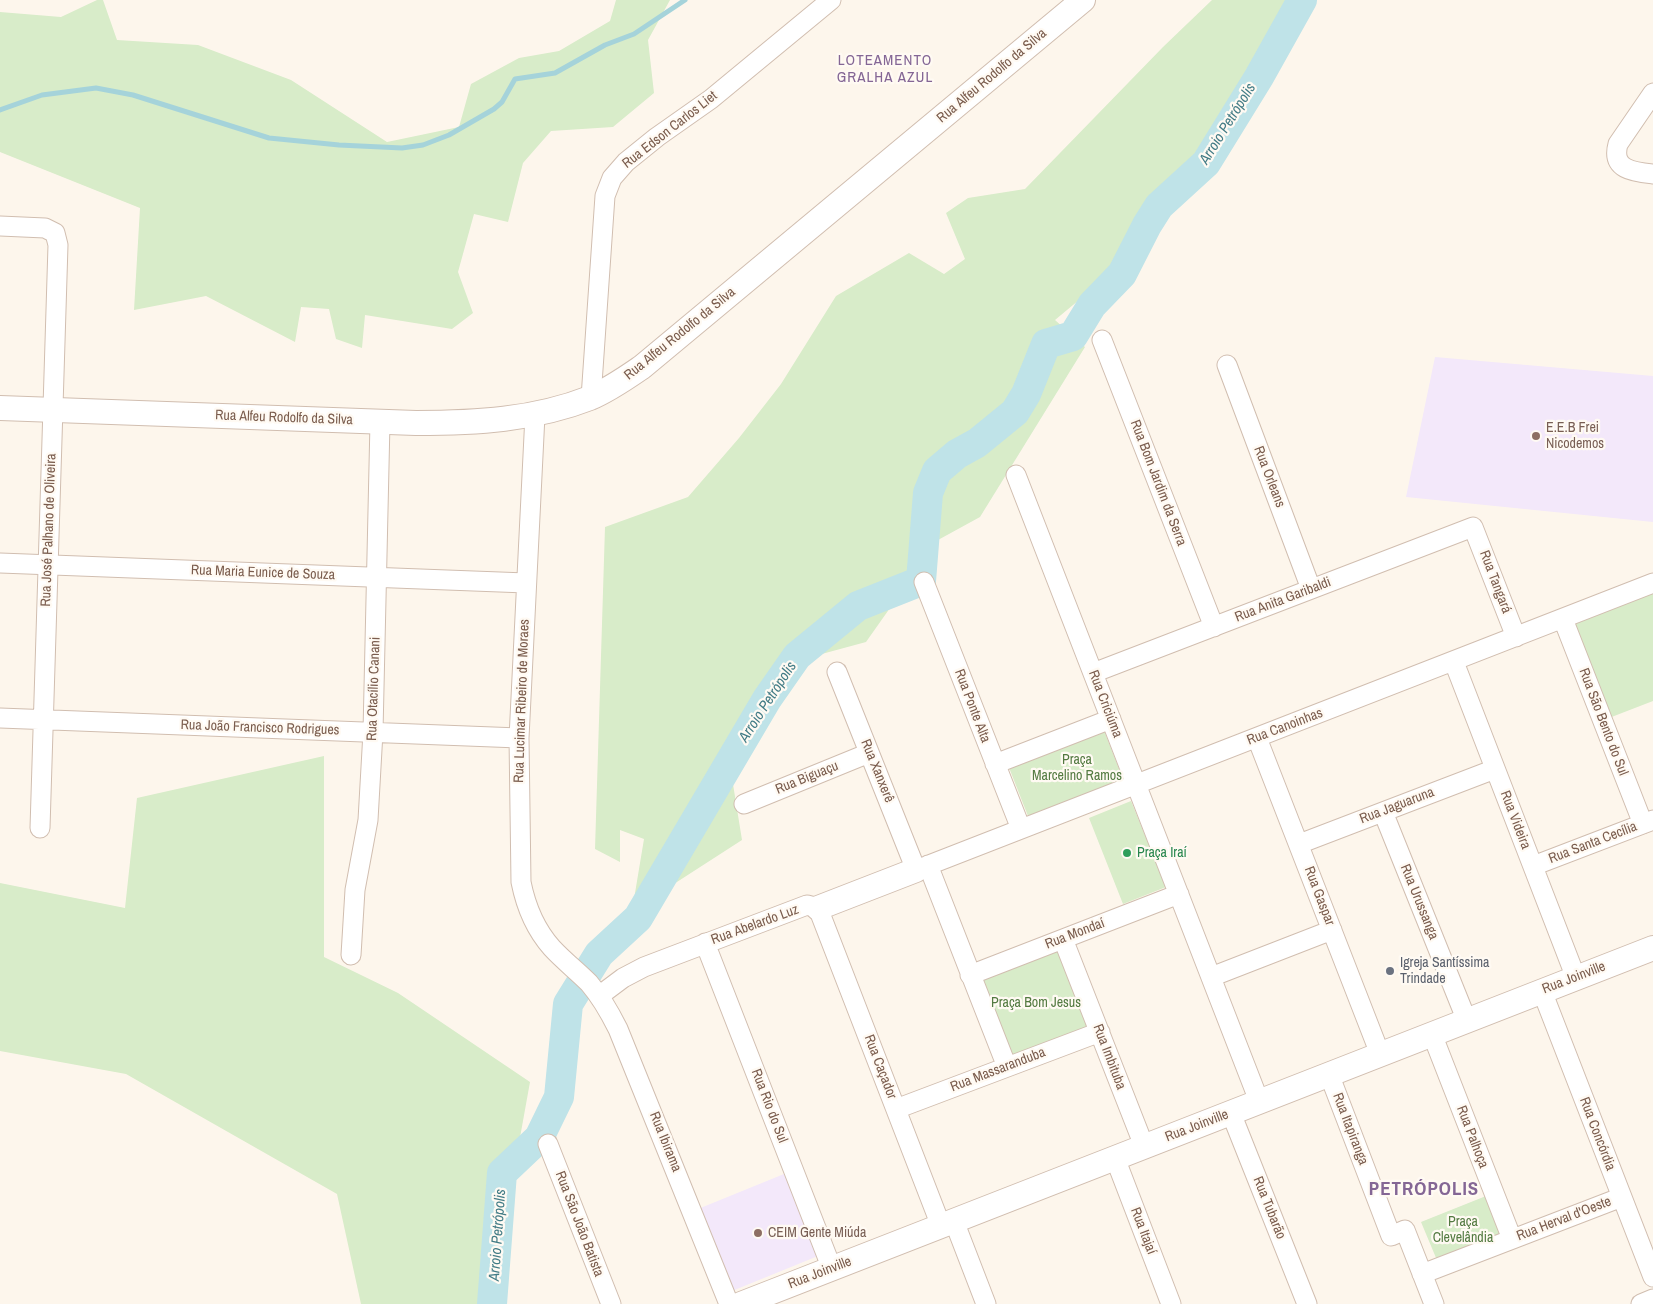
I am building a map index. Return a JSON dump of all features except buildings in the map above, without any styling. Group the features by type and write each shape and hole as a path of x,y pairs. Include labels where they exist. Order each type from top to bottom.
{"street":[{"name":"Rua Edson Carlos Liet","path":"591,398 605,196 612,178 626,162 657,137 711,99 831,0"},
{"name":"Rua Alfeu Rodolfo da Silva","path":"0,408 456,423 535,415 591,398 616,385 642,367 1083,0"},
{"path":"1653,93 1618,144 1616,152 1618,160 1632,172 1653,174"},
{"name":"Rua José Palhano de Oliveira","path":"0,226 45,228 55,233 58,245 40,828"},
{"name":"Rua Bom Jardim da Serra","path":"1102,340 1214,627"},
{"name":"Rua Orleans","path":"1227,365 1311,589"},
{"name":"Rua Lucimar Ribeiro de Moraes","path":"535,415 519,738 521,882 524,900 532,919 542,935 553,949 594,990"},
{"name":"Rua Otacílio Canani","path":"351,955 355,890 368,820 373,732 380,422"},
{"name":"Rua Criciúma","path":"1016,475 1259,1102"},
{"name":"Rua Anita Garibaldi","path":"1093,674 1473,527"},
{"name":"Rua Tangará","path":"1473,527 1516,637"},
{"name":"Rua Maria Eunice de Souza","path":"0,563 526,583"},
{"name":"Rua Ponte Alta","path":"924,582 1020,829"},
{"name":"Rua Canoinhas","path":"922,868 1653,583"},
{"name":"Rua São Bento do Sul","path":"1563,619 1648,822"},
{"name":"Rua Videira","path":"1454,662 1576,978"},
{"name":"Rua Xanxerê","path":"837,672 869,753 970,975 1007,1067"},
{"name":"Rua João Francisco Rodrigues","path":"0,718 519,738"},
{"path":"995,764 1111,719"},
{"name":"Rua Gaspar","path":"1257,738 1380,1054"},
{"name":"Rua Biguaçu","path":"744,804 869,753"},
{"name":"Rua Jaguaruna","path":"1299,844 1495,769"},
{"name":"Rua Urussanga","path":"1383,812 1467,1020"},
{"name":"Rua Santa Cecília","path":"1533,866 1648,822"},
{"name":"Rua Abelardo Luz","path":"594,990 644,967 807,905 818,908 922,868"},
{"name":"Rua Mondaí","path":"970,975 1179,894"},
{"name":"Rua Caçador","path":"818,908 896,1109 947,1224 986,1304"},
{"path":"1211,977 1332,930"},
{"name":"Rua Imbituba","path":"1063,939 1144,1146"},
{"name":"Rua Rio do Sul","path":"705,943 832,1269"},
{"name":"Rua Joinville","path":"741,1304 1653,948"},
{"name":"Rua Ibirama","path":"594,990 610,1012 628,1050 729,1304"},
{"name":"Rua Concórdia","path":"1542,991 1653,1277"},
{"name":"Rua Massaranduba","path":"896,1109 1100,1032"},
{"name":"Rua Palhoça","path":"1432,1034 1512,1239"},
{"name":"Rua Itapiranga","path":"1329,1074 1392,1236 1406,1230 1434,1304"},
{"name":"Rua Tubarão","path":"1231,1113 1307,1304"},
{"name":"Rua São João Batista","path":"548,1144 611,1304"},
{"name":"Rua Itajaí","path":"1115,1158 1172,1304"},
{"name":"Rua Herval d'Oeste","path":"1422,1274 1622,1197"},
{"path":"1641,1304 1653,1299"}],"shaded area":[{"name":"E.E.B Frei Nicodemos","path":"1435,357 1653,376 1653,522 1406,497"},
{"name":"CEIM Gente Miúda","path":"784,1174 818,1256 732,1291 698,1209"}],"green space":[{"path":"97,0 103,0 117,40 198,45 291,80 387,142 459,127 471,84 519,58 559,51 610,21 616,0 670,0 648,40 654,93 613,127 551,131 523,163 508,222 474,214 458,272 473,313 452,329 365,315 362,348 336,339 329,309 301,307 295,342 206,296 134,310 140,208 0,152 0,12 61,17"},
{"path":"1212,0 1295,0 1266,45 1236,103 1179,183 1152,203 1115,270 1055,320 1085,347 980,517 938,540 866,642 807,658 732,778 742,840 632,911 644,839 620,830 620,862 595,849 605,527 688,497 739,438 781,384 836,296 909,253 944,274 965,259 946,213 968,198 1025,189 1163,47"},
{"path":"1653,592 1653,701 1609,718 1573,622"},
{"name":"Praça Marcelino Ramos","path":"1103,728 1123,779 1028,816 1008,765"},
{"path":"324,756 324,957 398,993 530,1082 490,1304 361,1304 337,1194 126,1074 0,1051 0,883 125,908 137,798"},
{"name":"Praça Iraí","path":"1131,801 1166,887 1123,904 1089,818"},
{"name":"Praça Bom Jesus","path":"1060,950 1090,1026 1012,1056 983,980"},
{"name":"Praça Clevelândia","path":"1486,1196 1504,1238 1439,1265 1421,1222"}],"waterway":[{"path":"0,110 42,95 96,88 133,95 269,138 339,145 402,148 423,145 449,135 494,109 502,102 515,79 555,73 605,45 634,34 685,0"},
{"name":"Arroio Petrópolis","path":"492,1304 502,1173 539,1138 559,1097 568,1004 599,954 638,918 767,699 797,656 858,606 921,581 928,493 937,471 957,454 977,443 1015,412 1026,394 1046,344 1073,336 1092,305 1122,274 1159,206 1206,163 1259,77 1302,0"}],"place":[{"name":"E.E.B Frei Nicodemos","path":"1536,436"},
{"name":"Praça Iraí","path":"1127,853"},
{"name":"Igreja Santíssima Trindade","path":"1390,971"},
{"name":"CEIM Gente Miúda","path":"758,1233"}],"district":[{"name":"LOTEAMENTO GRALHA AZUL","path":"885,70"},
{"name":"PETRÓPOLIS","path":"1424,1190"}]}
